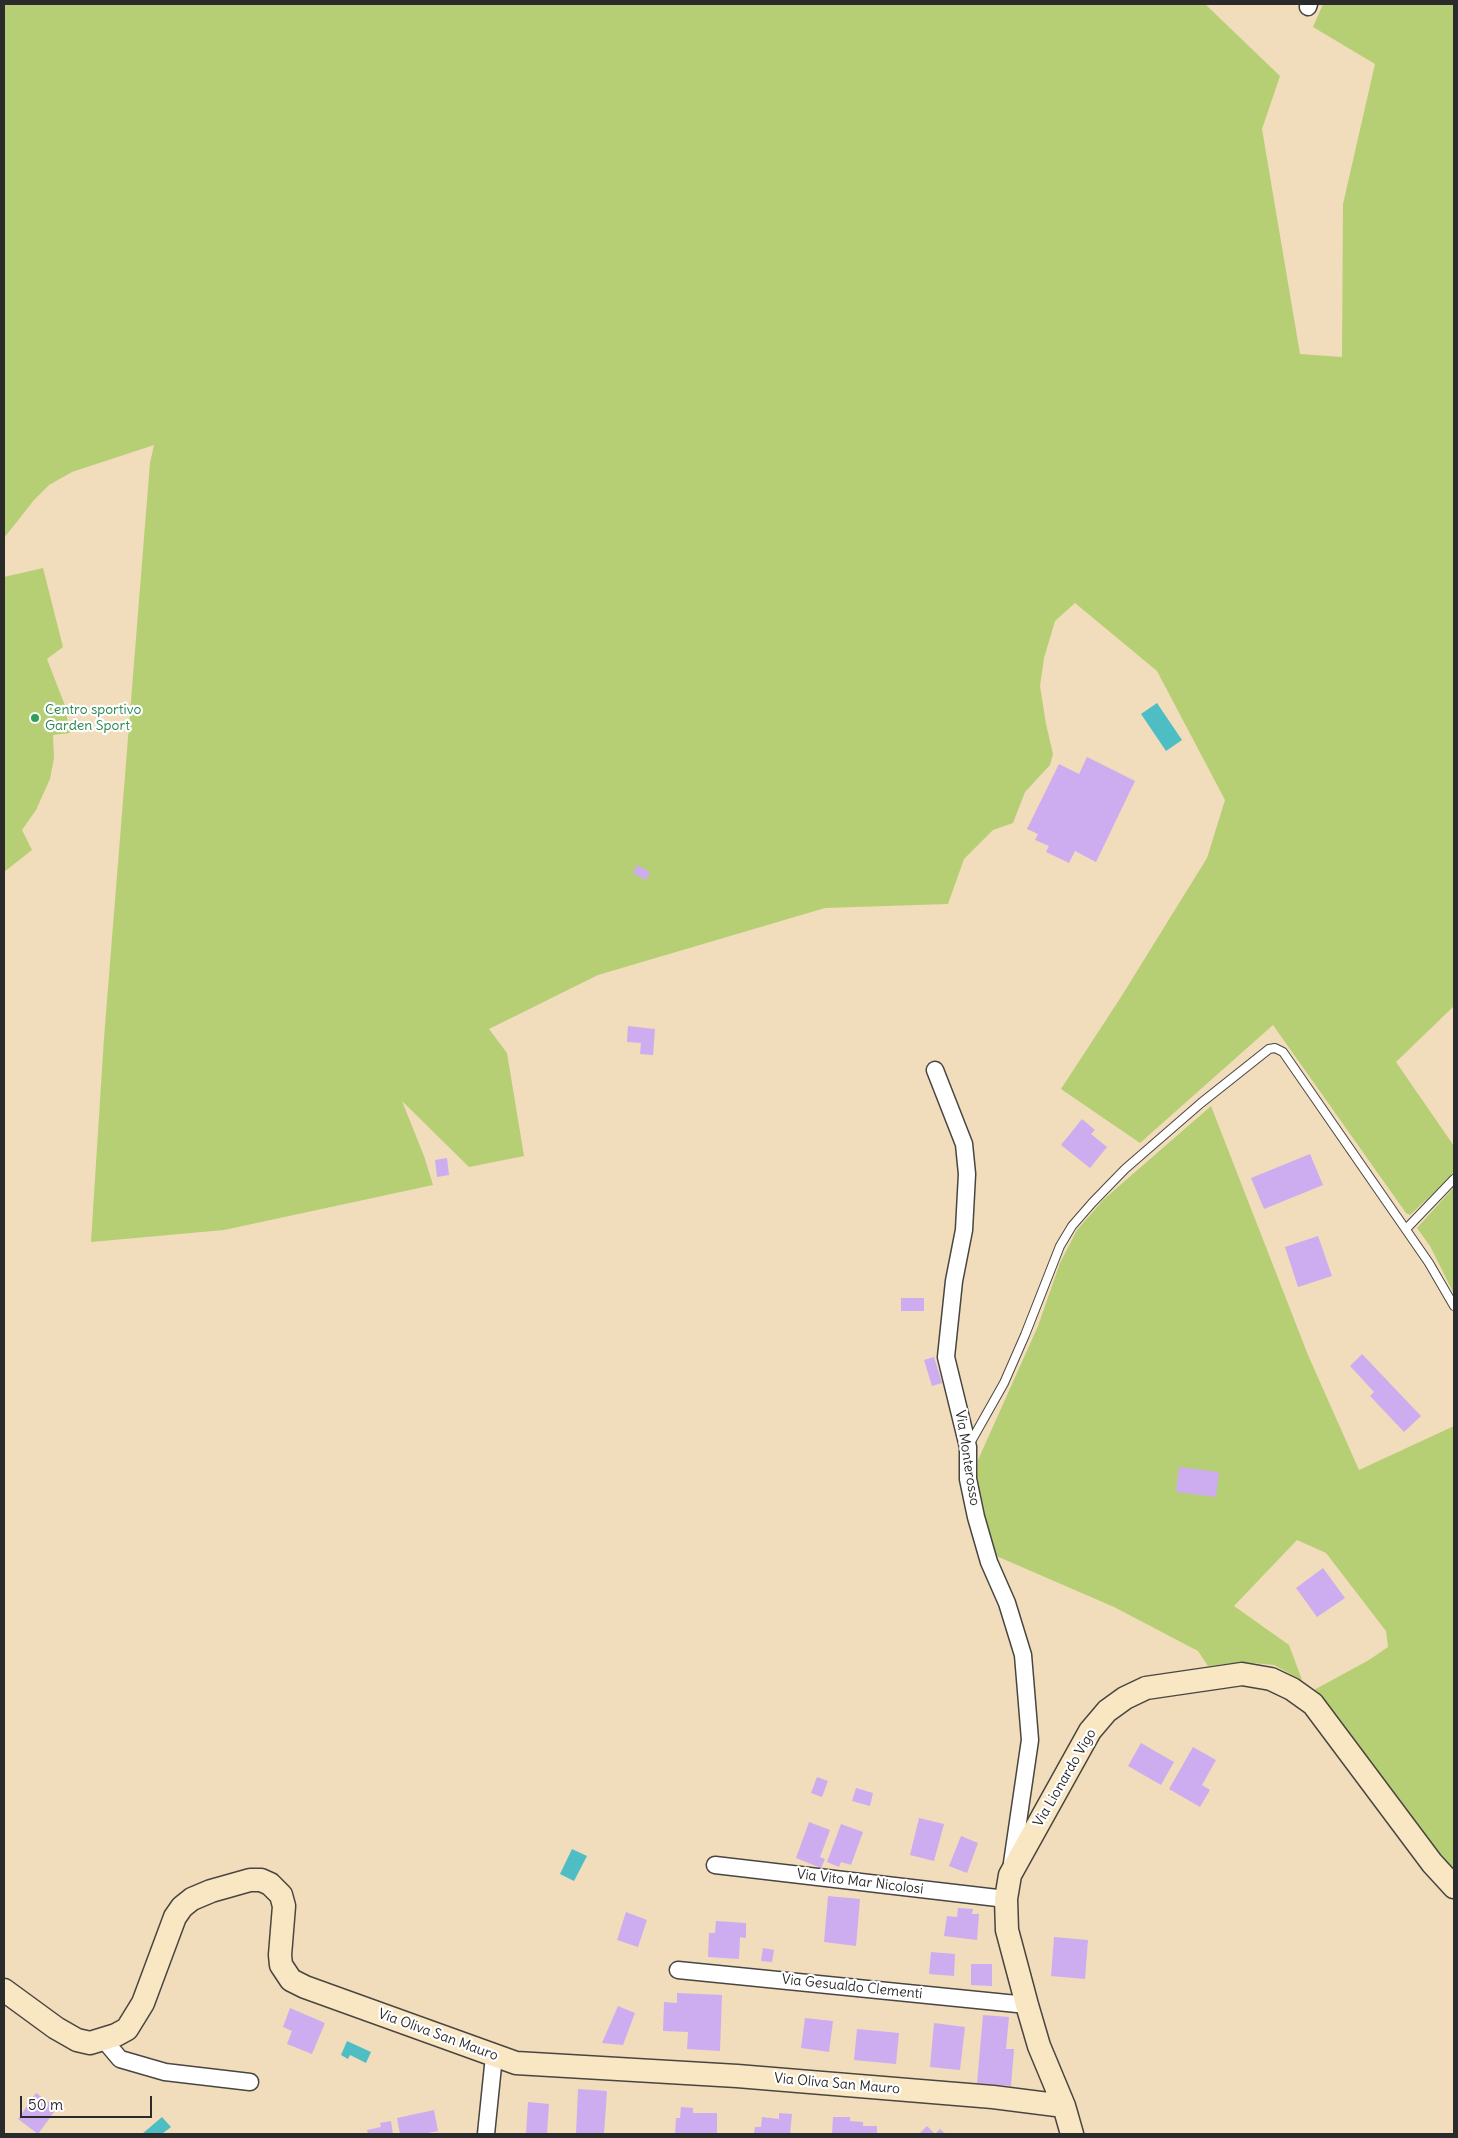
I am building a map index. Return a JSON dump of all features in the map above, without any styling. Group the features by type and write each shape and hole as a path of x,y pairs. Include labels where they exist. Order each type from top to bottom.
{"street":[{"name":"Via Monterosso","path":"935,1070 964,1144 967,1174 964,1230 954,1281 946,1357 968,1447 968,1479 976,1516 988,1562 1007,1603 1024,1664 1030,1740 1010,1876"},
{"name":"Via Lionardo Vigo","path":"1072,2134 1064,2106 1039,2046 1027,2005 1007,1930 1006,1899 1010,1876 1090,1731 1107,1711 1125,1698 1146,1688 1242,1674 1271,1679 1292,1689 1312,1704 1432,1863 1454,1887"},
{"name":"Via Vito Mar Nicolosi","path":"715,1866 1006,1899"},
{"name":"Via Oliva San Mauro","path":"4,1990 56,2028 77,2040 90,2043 104,2040 127,2029 135,2018 143,2002 175,1917 182,1907 192,1899 211,1891 250,1880 261,1880 270,1884 281,1895 284,1906 280,1955 281,1965 291,1980 305,1987 516,2063 747,2077 993,2097 1064,2106"},
{"name":"Via Gesualdo Clementi","path":"678,1970 1027,2005"},
{"path":"104,2040 120,2059 156,2069 250,2082"},
{"path":"486,2134 494,2056"}],"lane":[{"path":"968,1447 1004,1383 1060,1246 1072,1226 1125,1169 1269,1049 1275,1048 1283,1052 1429,1263 1454,1306"},
{"path":"1406,1229 1454,1179"}],"green space":[{"path":"4,4 1205,4 1280,76 1262,129 1300,354 1342,357 1343,204 1375,64 1313,27 1323,4 1454,4 1454,1006 1396,1062 1454,1146 1454,1174 1410,1215 1406,1213 1273,1025 1140,1143 1061,1089 1121,997 1207,858 1225,800 1157,671 1075,603 1055,621 1044,658 1040,686 1053,754 1050,765 1025,792 1013,823 993,830 964,859 948,904 825,908 598,975 489,1029 507,1053 524,1156 469,1167 402,1101 424,1156 433,1185 224,1230 91,1242 104,1038 150,463 154,445 72,472 49,485 34,500 4,538"},
{"name":"Centro sportivo Garden Sport","path":"43,568 63,647 47,659 64,703 70,733 53,735 54,758 50,779 36,810 22,830 32,850 4,872 4,577"},
{"path":"1211,1106 1308,1355 1359,1470 1454,1426 1454,1872 1443,1861 1314,1690 1369,1660 1388,1647 1386,1631 1326,1553 1297,1540 1234,1606 1289,1645 1302,1680 1274,1665 1242,1662 1208,1666 1198,1651 1114,1607 994,1555 982,1512 977,1477 978,1460 1038,1326 1060,1263 1077,1230 1103,1200"},
{"path":"1454,1187 1454,1294 1430,1246 1417,1228"}],"water":[{"path":"1157,703 1182,740 1166,751 1141,714"},
{"path":"572,1849 587,1856 574,1881 560,1874"},
{"path":"347,2041 371,2052 366,2063 350,2055 348,2059 341,2055"},
{"path":"162,2117 171,2127 162,2134 142,2134"}],"building":[{"path":"1087,757 1135,781 1096,862 1075,851 1069,863 1046,852 1049,846 1035,840 1038,834 1027,829 1059,764 1079,774"},
{"path":"637,865 650,872 646,880 633,873"},
{"path":"628,1026 655,1029 653,1055 640,1054 641,1043 627,1042"},
{"path":"1082,1119 1095,1130 1091,1134 1107,1147 1090,1168 1061,1145"},
{"path":"1310,1154 1323,1185 1264,1209 1251,1178"},
{"path":"447,1158 449,1175 437,1177 435,1160"},
{"path":"1318,1236 1332,1276 1298,1287 1285,1247"},
{"path":"901,1298 924,1298 924,1311 901,1311"},
{"path":"1362,1354 1421,1416 1404,1432 1370,1396 1374,1392 1350,1366"},
{"path":"934,1357 942,1383 932,1386 924,1360"},
{"path":"1179,1467 1219,1472 1216,1497 1176,1492"},
{"path":"1323,1568 1345,1598 1317,1617 1296,1588"},
{"path":"1141,1743 1174,1762 1161,1785 1128,1766"},
{"path":"1193,1747 1216,1760 1202,1785 1210,1790 1200,1807 1169,1789"},
{"path":"817,1777 828,1781 822,1797 811,1793"},
{"path":"856,1788 873,1793 870,1806 852,1801"},
{"path":"919,1818 944,1824 934,1861 910,1855"},
{"path":"809,1822 830,1830 820,1857 825,1859 821,1868 796,1858"},
{"path":"841,1824 863,1832 851,1865 841,1862 839,1867 827,1862"},
{"path":"961,1836 978,1843 967,1873 949,1866"},
{"path":"828,1896 860,1899 856,1946 824,1942"},
{"path":"958,1908 973,1909 972,1914 979,1914 977,1940 944,1936 947,1916 957,1917"},
{"path":"626,1912 647,1920 638,1947 617,1940"},
{"path":"716,1921 746,1923 746,1938 740,1937 739,1959 708,1957 709,1933 715,1933"},
{"path":"1054,1937 1088,1940 1085,1979 1051,1976"},
{"path":"763,1948 774,1950 772,1962 761,1961"},
{"path":"931,1952 955,1954 954,1976 929,1974"},
{"path":"971,1964 992,1964 992,1986 971,1985"},
{"path":"677,1993 722,1995 720,2051 687,2049 688,2032 663,2031 664,2002 677,2003"},
{"path":"618,2006 635,2013 623,2045 602,2043"},
{"path":"290,2008 325,2023 312,2054 287,2044 292,2031 283,2027"},
{"path":"983,2015 1009,2017 1006,2049 1014,2049 1011,2086 977,2083"},
{"path":"805,2018 833,2021 829,2052 801,2048"},
{"path":"934,2023 965,2027 960,2070 930,2067"},
{"path":"857,2029 899,2033 896,2064 854,2060"},
{"path":"578,2089 607,2091 604,2134 576,2134"},
{"path":"36,2093 57,2108 38,2134 18,2119"},
{"path":"528,2102 549,2104 547,2134 526,2134"},
{"path":"681,2107 693,2108 693,2113 717,2113 717,2134 675,2134 676,2118 680,2118"},
{"path":"434,2110 438,2131 423,2134 400,2134 397,2118"},
{"path":"779,2113 792,2114 790,2134 754,2134 755,2127 761,2127 762,2117 779,2119"},
{"path":"833,2117 850,2117 850,2121 863,2122 863,2126 877,2126 877,2134 832,2134"},
{"path":"391,2121 393,2134 368,2134 367,2130 381,2127 380,2123"},
{"path":"927,2126 935,2134 919,2134"},
{"path":"940,2129 946,2134 935,2134"}],"place":[{"name":"Centro sportivo Garden Sport","path":"35,718"}]}
